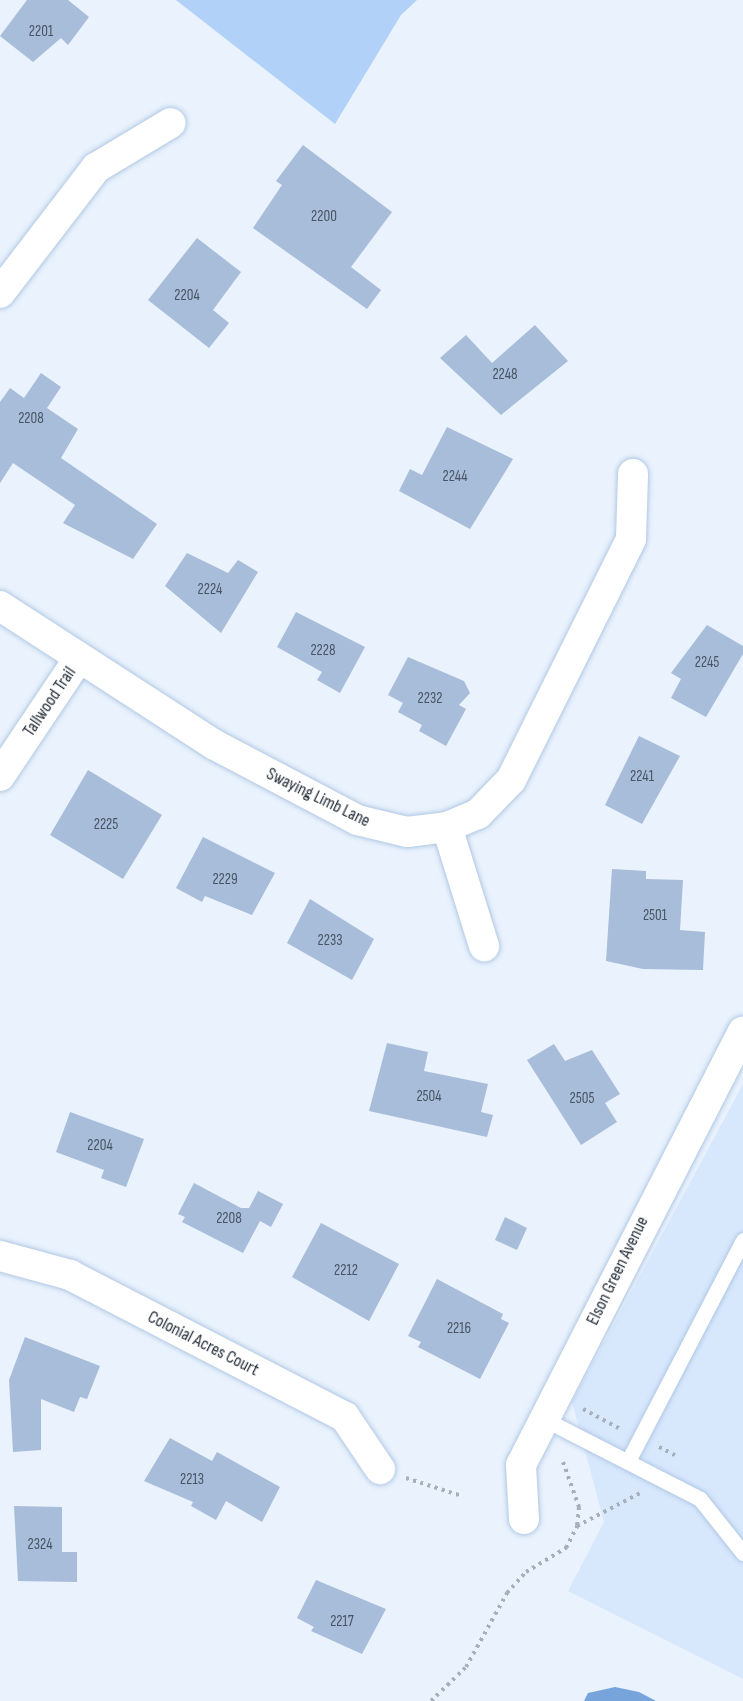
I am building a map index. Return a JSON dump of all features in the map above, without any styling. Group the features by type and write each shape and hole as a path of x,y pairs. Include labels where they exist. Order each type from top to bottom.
{"street":[{"path":"0,293 96,168 171,123"},
{"name":"Swaying Limb Lane","path":"0,606 214,745 357,820 407,832 447,827 478,814 511,780 631,539 633,474"},
{"name":"Tallwood Trail","path":"0,776 79,658"},
{"path":"447,827 484,946"},
{"name":"Elson Green Avenue","path":"524,1519 521,1465 743,1030"},
{"name":"Colonial Acres Court","path":"0,1256 70,1275 345,1417 380,1469"}],"lane":[{"path":"628,1461 743,1240"},
{"path":"544,1419 700,1499 743,1553"}],"path":[{"path":"431,1701 440,1700 466,1667 493,1609 526,1572 566,1548 577,1526 579,1508 563,1462"},
{"path":"380,1469 462,1496"},
{"path":"577,1526 643,1492"}],"shaded area":[{"path":"176,0 417,0 401,15 335,124"},
{"path":"743,1084 743,1679 568,1591 604,1522 572,1402"},
{"path":"615,1687 639,1692 656,1701 584,1701 588,1693"}],"building":[{"path":"27,0 68,0 89,17 68,45 61,38 33,62 0,36"},
{"path":"303,145 392,212 351,267 381,290 367,309 253,228 282,185 276,181"},
{"path":"197,238 241,272 213,310 229,323 209,348 148,300"},
{"path":"535,325 568,361 501,415 440,358 466,335 492,363"},
{"path":"41,373 61,387 47,408 78,429 61,458 157,524 133,559 63,523 75,505 13,463 0,483 0,402 10,388 24,398"},
{"path":"447,427 513,459 470,529 399,491 410,469 422,475"},
{"path":"187,553 228,573 238,560 258,572 221,633 165,586"},
{"path":"296,612 365,647 340,693 317,680 322,672 277,647"},
{"path":"707,625 743,646 743,654 706,717 671,698 681,679 671,673"},
{"path":"408,657 464,681 470,693 459,705 466,709 446,746 419,731 422,725 398,712 403,703 388,695"},
{"path":"639,736 680,756 642,824 605,805"},
{"path":"88,770 162,815 123,879 50,835"},
{"path":"203,837 275,873 252,915 205,896 202,902 176,888"},
{"path":"612,869 646,871 646,879 683,880 680,930 705,932 703,970 643,969 606,961"},
{"path":"310,899 374,939 352,980 287,943"},
{"path":"387,1043 428,1052 424,1071 488,1084 481,1112 493,1115 487,1137 369,1111"},
{"path":"554,1044 565,1061 592,1050 620,1094 605,1103 617,1122 581,1145 527,1060"},
{"path":"70,1112 144,1139 126,1187 101,1178 104,1170 56,1152"},
{"path":"194,1183 241,1208 249,1208 258,1191 283,1204 271,1227 260,1221 243,1253 182,1222 185,1217 178,1214"},
{"path":"505,1217 527,1228 517,1250 495,1240"},
{"path":"321,1223 399,1264 369,1321 292,1277"},
{"path":"437,1279 503,1314 501,1319 509,1323 480,1379 418,1347 421,1342 408,1336"},
{"path":"25,1337 100,1366 87,1399 80,1397 74,1412 41,1399 41,1450 13,1452 9,1380"},
{"path":"170,1438 212,1461 217,1452 280,1487 262,1522 226,1501 216,1520 191,1506 193,1502 144,1481"},
{"path":"14,1506 62,1507 62,1552 77,1552 77,1582 18,1581"},
{"path":"316,1580 386,1609 362,1654 311,1631 314,1627 297,1618"}]}
